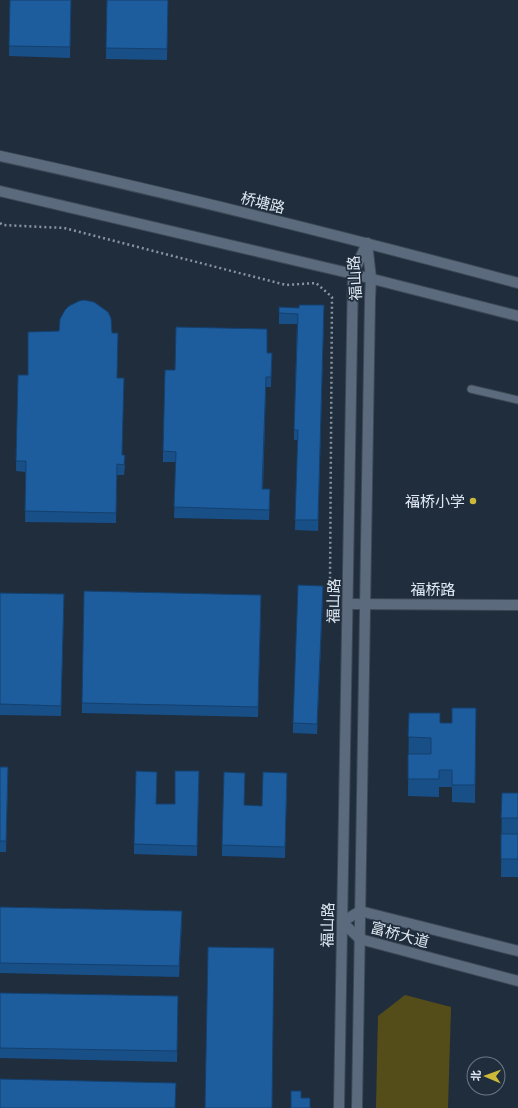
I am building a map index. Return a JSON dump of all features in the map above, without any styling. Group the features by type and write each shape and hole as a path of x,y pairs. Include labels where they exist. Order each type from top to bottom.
{"street":[{"name":"桥塘路","path":"0,156 367,243 518,283"},
{"path":"0,190 371,278 518,316"},
{"name":"福山路","path":"339,1108 353,274 367,243"},
{"name":"福山路","path":"357,1108 371,278 367,243"},
{"name":"福桥路","path":"348,604 518,604"},
{"name":"富桥大道","path":"518,951 360,910 342,922 360,939 518,981"}],"lane":[{"path":"471,389 518,400"}],"path":[{"path":"0,223 3,225 64,228 286,285 316,283 332,298 330,584"}],"shaded area":[{"path":"405,995 451,1007 448,1108 376,1108 378,1016"}],"building":[{"path":"10,0 71,0 70,47 9,46"},
{"path":"107,0 168,0 167,49 106,48"},
{"path":"84,300 94,302 108,312 111,318 112,333 118,333 117,378 124,378 122,455 125,455 124,465 117,464 116,513 25,511 26,461 16,461 18,375 28,375 28,332 59,331 60,319 65,310 69,306"},
{"path":"299,305 324,305 318,520 295,520 298,430 294,430 298,314 279,313 279,307 299,308"},
{"path":"176,327 267,329 267,353 272,353 271,377 266,377 262,489 270,489 269,510 174,507 176,452 163,451 165,370 175,370"},
{"path":"298,585 323,586 317,724 293,723"},
{"path":"84,591 261,595 258,707 82,703"},
{"path":"0,593 64,594 61,706 0,704"},
{"path":"452,708 476,708 475,785 452,785 452,770 439,770 439,779 408,779 408,754 431,754 431,738 408,737 409,713 440,713 440,723 452,723"},
{"path":"0,767 8,767 6,841 0,841"},
{"path":"136,771 157,772 156,804 175,804 175,771 199,771 197,846 134,844"},
{"path":"224,772 245,773 244,805 262,806 263,772 287,773 285,847 222,845"},
{"path":"502,793 518,793 518,818 501,818"},
{"path":"501,834 518,834 518,859 501,859"},
{"path":"0,907 182,911 179,966 0,963"},
{"path":"208,947 274,948 272,1108 205,1108"},
{"path":"0,993 178,996 177,1051 0,1048"},
{"path":"0,1079 176,1083 175,1108 0,1108"},
{"path":"291,1091 301,1091 301,1098 310,1098 310,1108 291,1108"}],"place":[{"name":"福桥小学","path":"473,501"}]}
